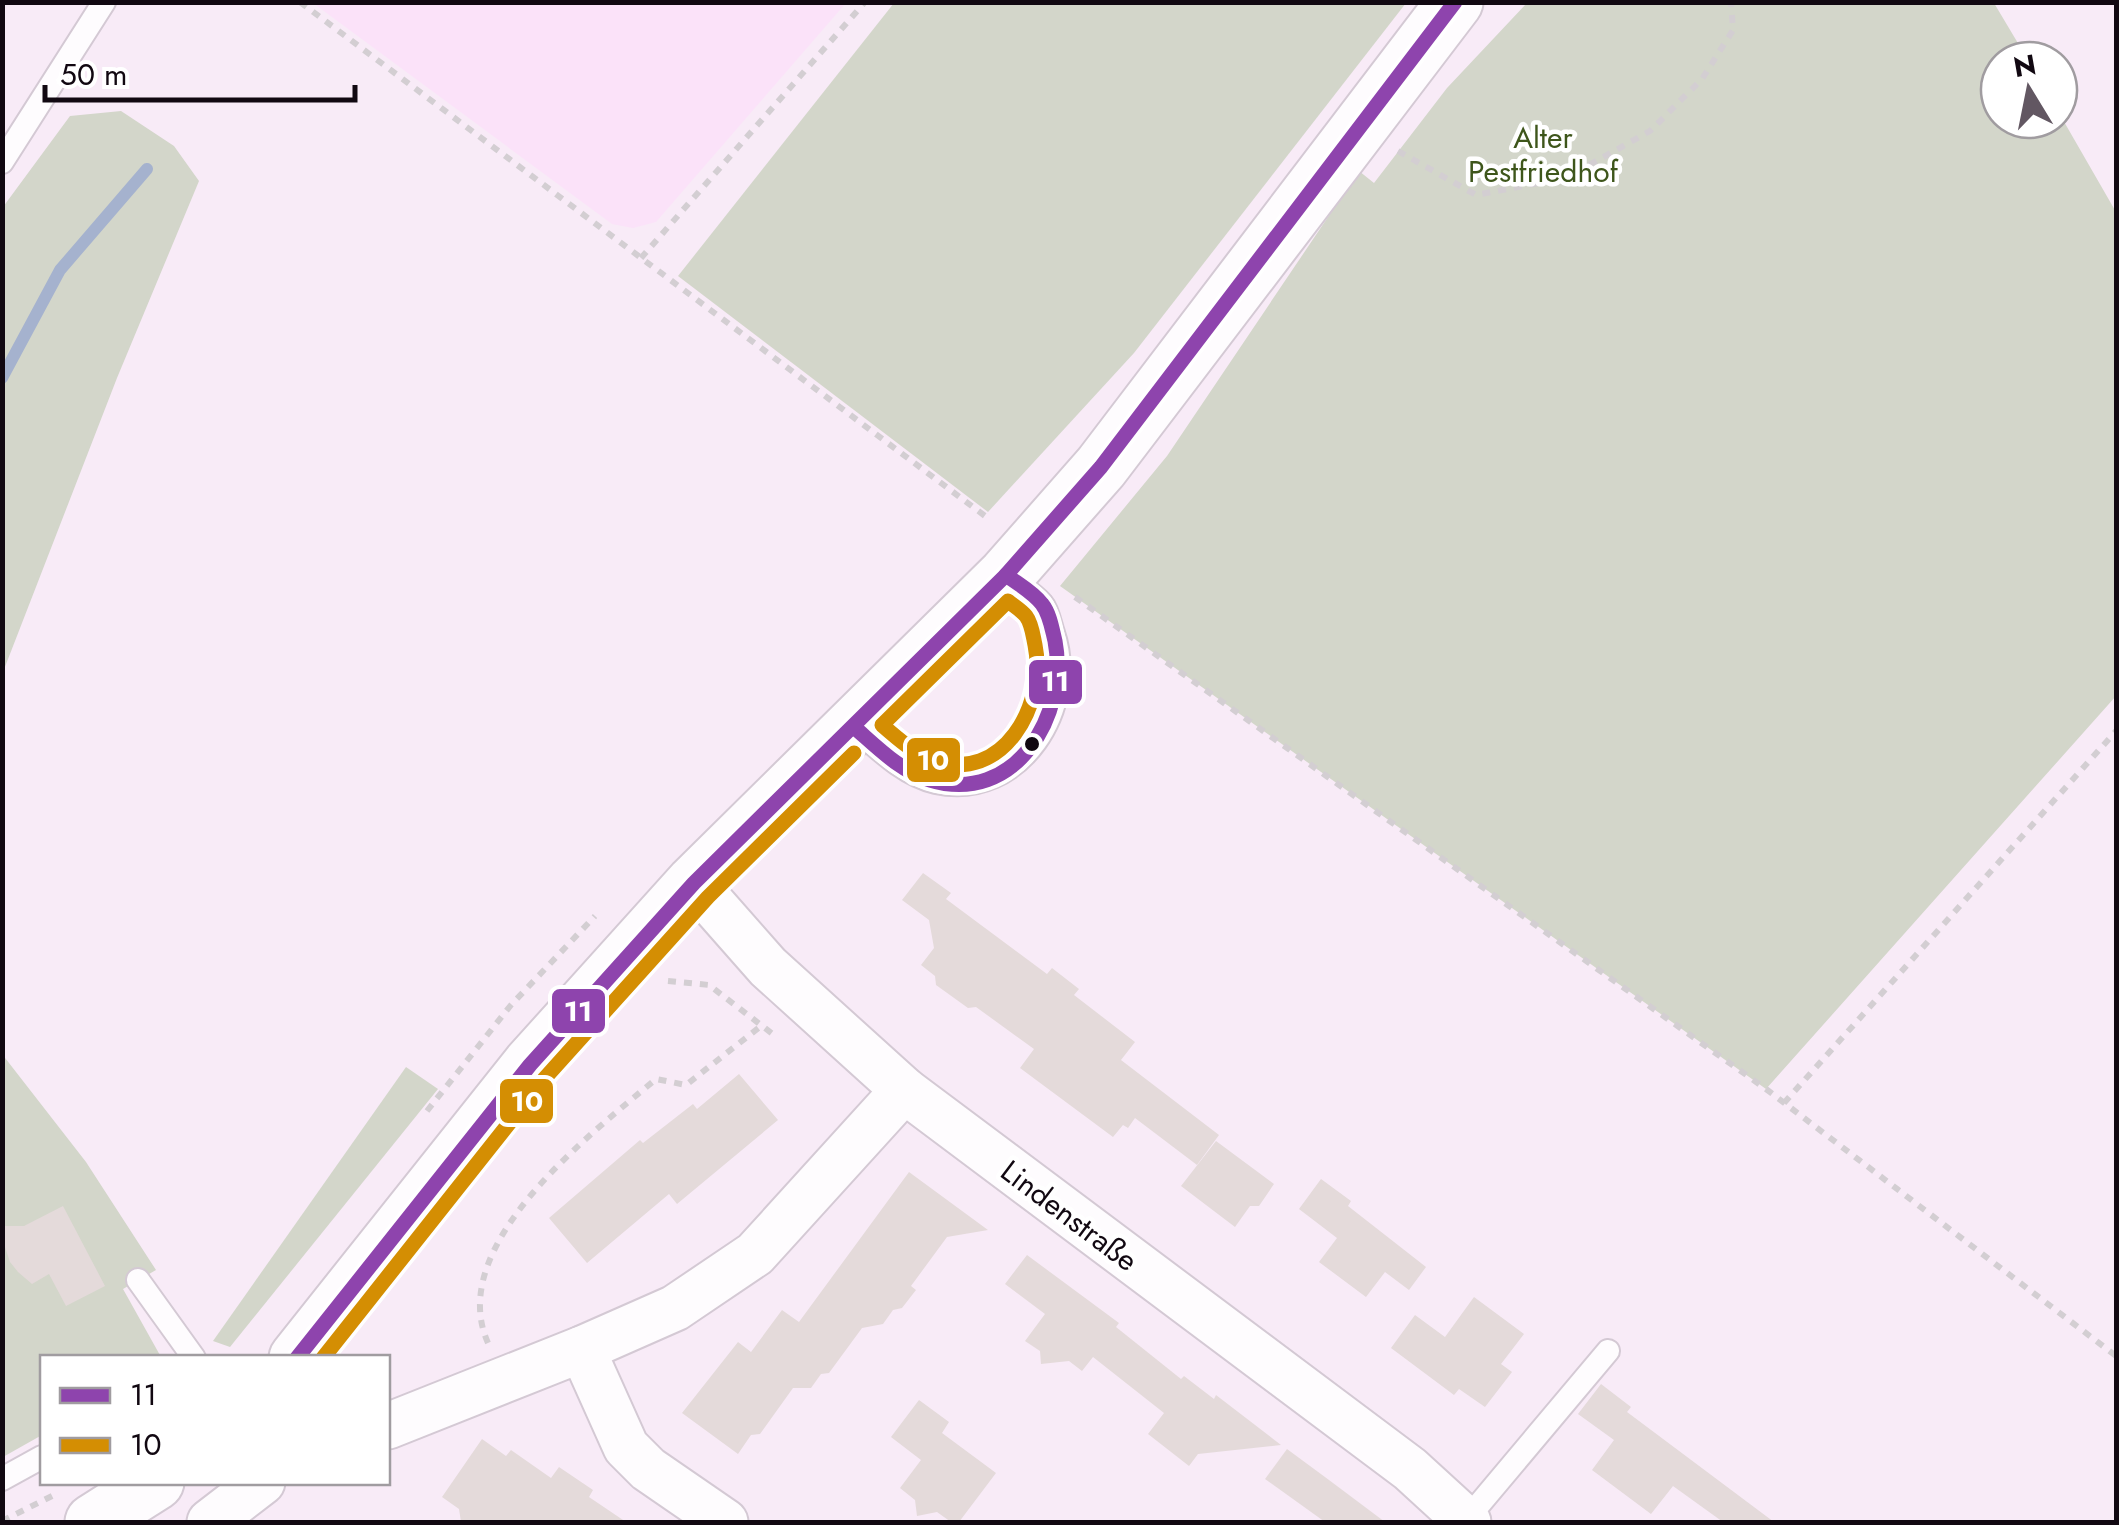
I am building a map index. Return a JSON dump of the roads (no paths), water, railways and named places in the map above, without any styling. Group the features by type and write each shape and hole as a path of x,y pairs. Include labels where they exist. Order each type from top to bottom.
{"street":[{"path":"299,1355 530,1065 694,883 854,726 1006,550 1101,466 1455,2"},
{"name":"Lindenstraße","path":"694,883 768,966 904,1090 1410,1469 1467,1521"},
{"path":"390,1425 675,1308 755,1254 904,1090"},
{"path":"582,1349 626,1448 648,1470 725,1522"},
{"path":"78,1506 146,1485"},
{"path":"210,1522 258,1485"}],"lane":[{"path":"2,162 104,2"},
{"path":"854,726 888,757 933,781 982,781 1008,770 1030,750 1057,701 1061,675 1058,646 1044,606 1006,550"},
{"path":"138,1280 192,1355"},
{"path":"1467,1521 1608,1351"},
{"path":"2,1478 40,1459"}],"waterway":[{"path":"2,378 60,270 147,169"}],"park label":[{"name":"Alter Pestfriedhof","path":"1543,155"}]}
